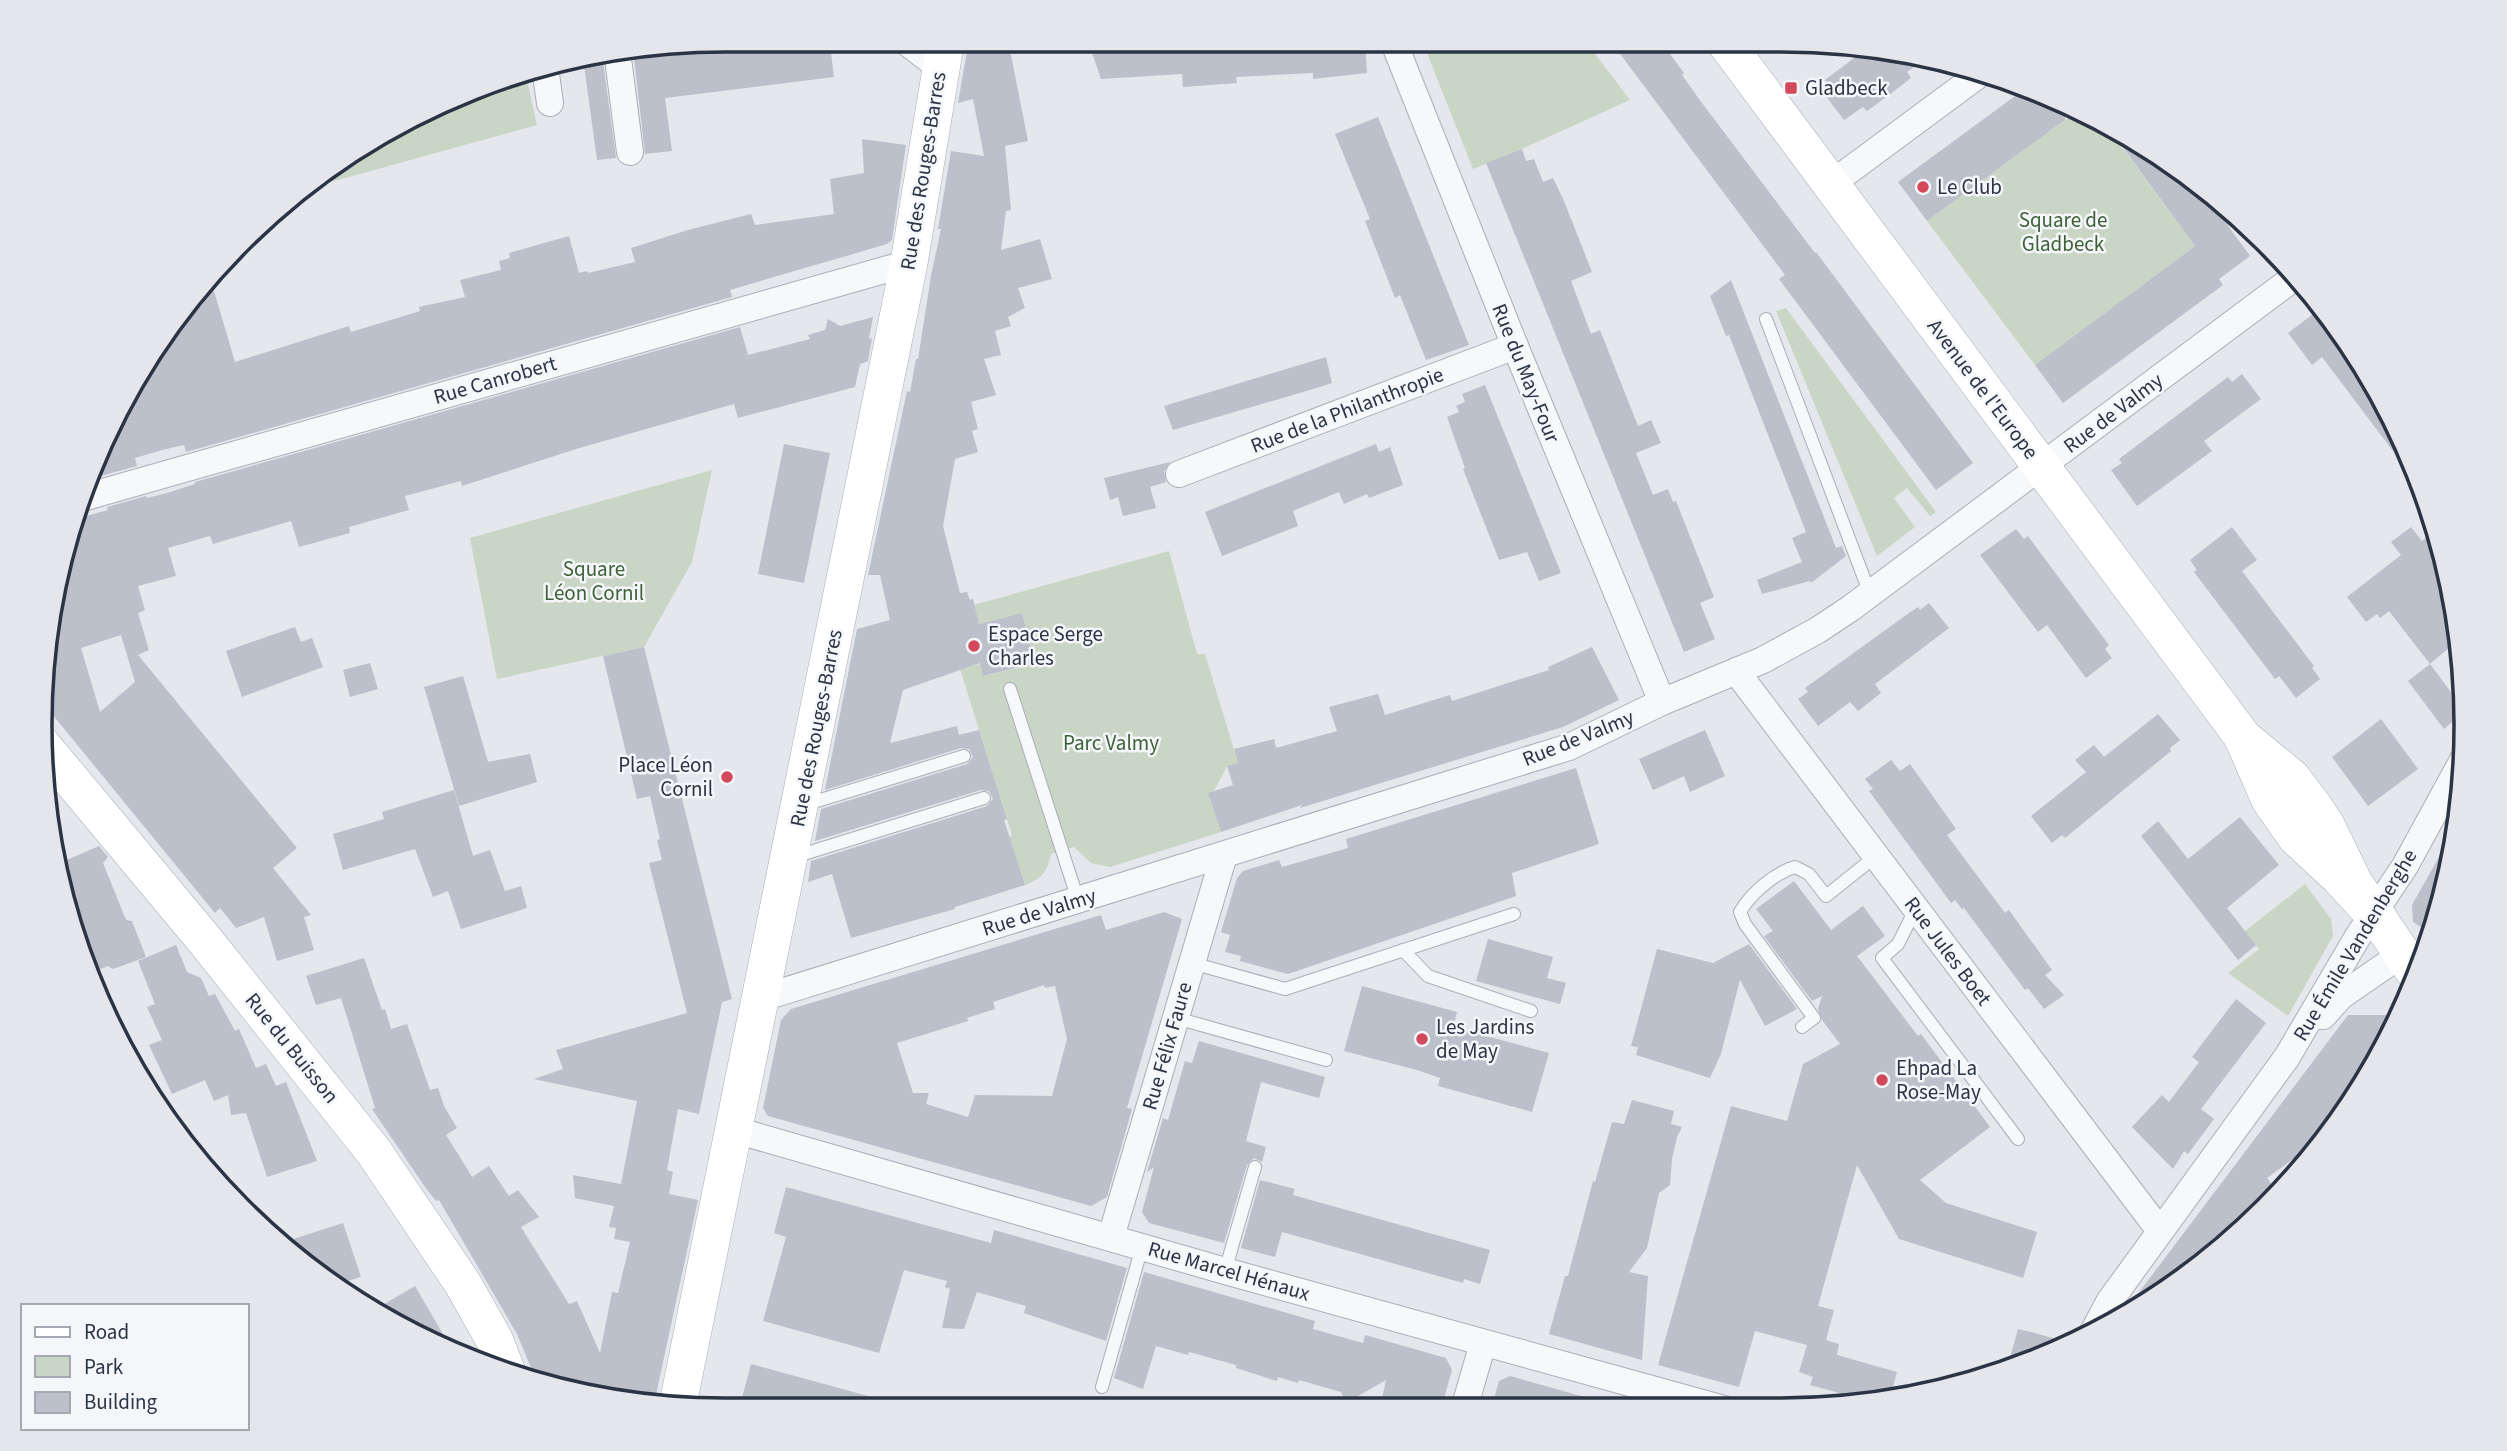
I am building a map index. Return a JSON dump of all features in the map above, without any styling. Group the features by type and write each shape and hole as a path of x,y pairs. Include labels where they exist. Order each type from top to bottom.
{"street":[{"name":"Rue du May-Four","path":"1398,52 1662,702"},
{"name":"Avenue de l'Europe","path":"1732,52 2242,736 2292,778 2315,807 2372,913 2410,966"},
{"name":"Rue des Rouges-Barres","path":"680,1397 909,264 943,57"},
{"path":"618,61 629,152"},
{"path":"546,76 550,103"},
{"path":"1831,184 1971,80"},
{"name":"Rue Canrobert","path":"94,495 909,264"},
{"name":"Rue de Valmy","path":"762,998 1569,747 1662,702 1737,671 1790,646 1870,594 2288,283"},
{"name":"Rue de la Philanthropie","path":"1179,474 1515,346"},
{"name":"Rue Jules Boet","path":"1737,671 2160,1231"},
{"name":"Rue du Buisson","path":"53,759 244,988 374,1152 457,1275 495,1342 502,1360"},
{"name":"Rue Émile Vandenberghe","path":"2287,1057 2372,913 2404,866 2452,778"},
{"name":"Rue Félix Faure","path":"1111,1237 1224,855"},
{"name":"Rue Émile Vandenberghe","path":"2100,1318 2287,1057 2341,996 2410,966"},
{"name":"Rue Marcel Hénaux","path":"735,1130 1684,1398"},
{"path":"1467,1398 1483,1343"}],"lane":[{"path":"1766,319 1870,594"},
{"path":"1010,689 1078,900"},
{"path":"800,806 964,756"},
{"path":"790,858 984,798"},
{"path":"1802,1027 1814,1018 1745,924 1740,912 1746,901 1784,870 1796,867 1808,874 1826,896 1876,856"},
{"path":"1916,908 1899,944 1882,958 2018,1139"},
{"path":"1192,963 1285,989 1514,914"},
{"path":"1403,950 1428,976 1531,1011"},
{"path":"1176,1018 1326,1060"},
{"path":"1225,1270 1255,1167"},
{"path":"1102,1387 1142,1246"}],"green space":[{"path":"1427,52 1594,52 1630,100 1522,149 1473,169"},
{"path":"527,82 537,125 329,182 389,143 428,122"},
{"name":"Square de Gladbeck","path":"2069,117 2119,144 2195,246 2035,365 1927,221"},
{"path":"1786,308 1936,512 1930,516 1907,488 1894,498 1915,527 1877,556 1776,311"},
{"name":"Square Léon Cornil","path":"712,470 692,562 644,647 497,679 470,538"},
{"name":"Parc Valmy","path":"1169,551 1197,654 1205,654 1238,763 1227,766 1214,791 1208,793 1221,832 1110,867 1091,863 1074,847 1051,854 1043,874 1025,885 960,669 980,664 984,676 1035,663 1022,613 979,624 974,605"},
{"path":"2305,884 2331,919 2333,936 2288,1016 2228,973 2259,949 2245,931"}],"building":[{"path":"726,52 831,52 834,77 665,98 672,151 645,154 634,59"},
{"path":"967,52 1010,52 1028,141 1005,146 1011,210 1006,211 1001,250 1040,239 1052,279 1018,288 1025,308 1008,317 1011,326 995,331 1001,355 984,359 996,395 971,402 978,429 972,431 978,452 955,459 943,526 960,593 967,592 970,600 973,599 979,624 1022,613 1035,663 983,676 980,663 903,690 890,743 957,726 959,735 979,730 1025,885 955,909 851,938 832,874 808,882 811,861 987,806 993,799 989,791 981,790 815,841 821,809 967,764 973,757 969,749 961,748 825,790 857,629 890,620 880,575 868,575 907,391 910,392 918,359 941,229 938,229 951,151 984,156 973,99 958,103"},
{"path":"1092,52 1366,52 1367,73 1313,79 1313,73 1236,77 1237,83 1183,87 1182,74 1101,79"},
{"path":"1619,52 1668,52 1699,99 1973,463 1936,490 1779,279 1785,275"},
{"path":"1856,57 1916,66 1907,72 1911,78 1889,95 1867,111 1863,107 1844,120 1825,95 1832,90 1825,80"},
{"path":"603,64 616,158 597,160 584,67"},
{"path":"2016,95 2065,116 2065,120 1927,221 1898,182"},
{"path":"1378,117 1469,345 1426,360 1400,295 1395,298 1365,221 1370,219 1335,134"},
{"path":"862,139 906,145 892,240 887,244 730,290 732,297 186,452 184,445 162,450 135,458 137,466 101,476 143,389 192,316 214,291 235,362 349,326 351,332 420,311 419,307 465,297 460,280 501,270 499,261 510,258 509,253 569,236 579,273 588,273 635,262 631,248 751,214 755,225 834,214 830,179 864,173"},
{"path":"2121,145 2155,166 2222,217 2250,256 2219,279 2223,285 2063,403 2035,365 2195,246"},
{"path":"1522,149 1526,161 1534,159 1543,182 1553,178 1564,201 1592,272 1571,281 1591,334 1600,330 1638,426 1651,420 1661,443 1636,453 1653,495 1668,489 1673,502 1676,501 1714,597 1700,603 1715,639 1684,652 1486,163"},
{"path":"1731,280 1836,548 1842,546 1846,556 1811,583 1810,581 1762,594 1757,580 1802,562 1792,538 1806,532 1729,335 1726,336 1710,296"},
{"path":"2313,314 2364,389 2397,454 2322,357 2312,365 2288,333"},
{"path":"873,317 868,361 860,364 855,387 738,418 734,404 576,449 462,486 461,481 405,496 409,510 349,527 350,533 299,547 291,521 213,544 210,536 168,548 176,576 138,586 145,610 138,613 149,650 138,655 297,848 273,868 311,915 304,917 314,950 277,961 264,917 236,928 220,908 215,913 53,715 58,638 65,594 86,516 108,510 107,507 167,493 195,482 740,327 748,355 810,339 808,335 825,330 828,319 840,326","holes":["121,635 135,682 100,712 81,648"]},
{"path":"1326,357 1332,383 1173,430 1164,406"},
{"path":"2242,374 2261,399 2204,441 2212,451 2137,506 2111,470 2122,463 2119,459 2228,377 2232,382"},
{"path":"1485,385 1561,573 1539,581 1527,552 1499,560 1463,469 1465,468 1447,417 1459,412 1456,406 1465,402 1462,394"},
{"path":"784,444 830,453 804,583 758,574"},
{"path":"1376,444 1379,452 1390,447 1403,485 1369,498 1367,494 1344,504 1339,492 1293,511 1298,526 1222,556 1205,512"},
{"path":"1170,462 1164,471 1166,482 1150,487 1156,508 1123,516 1118,497 1110,500 1104,478"},
{"path":"2232,527 2257,560 2242,571 2314,666 2312,668 2320,679 2296,698 2279,676 2275,679 2194,572 2197,570 2190,560"},
{"path":"2411,527 2422,541 2428,537 2442,594 2450,647 2430,664 2389,611 2380,618 2377,614 2366,622 2347,597 2401,555 2391,542"},
{"path":"2016,529 2024,539 2028,536 2109,645 2105,649 2112,658 2086,678 2047,625 2038,632 1980,555"},
{"path":"1929,603 1949,628 1875,684 1881,693 1858,711 1850,702 1818,726 1798,699 1808,692 1805,688 1909,613 1918,607 1920,610"},
{"path":"295,627 301,642 312,638 323,667 242,697 226,651"},
{"path":"644,647 732,999 722,1002 699,1114 678,1109 667,1170 673,1172 669,1194 698,1200 656,1395 594,1386 532,1370 517,1334 439,1200 436,1201 425,1187 372,1109 375,1108 341,998 316,1005 306,976 364,958 391,1029 407,1024 430,1090 438,1088 444,1106 457,1128 446,1135 472,1177 489,1166 509,1196 518,1190 539,1217 521,1227 569,1304 577,1301 600,1353 612,1292 618,1293 630,1242 614,1239 616,1228 609,1227 614,1206 575,1198 573,1175 621,1184 637,1101 534,1079 563,1069 556,1050 687,1013 649,863 662,860 650,796 637,799 603,656"},
{"path":"1592,647 1619,700 1563,727 1221,832 1208,793 1233,785 1227,766 1238,763 1234,749 1274,739 1276,748 1337,731 1329,707 1378,694 1385,715 1450,695 1452,701 1549,670 1548,667"},
{"path":"370,663 378,689 350,697 343,670"},
{"path":"2430,664 2453,695 2454,721 2444,729 2408,681"},
{"path":"463,676 488,762 530,754 537,782 459,806 424,687"},
{"path":"2158,714 2180,740 2170,748 2171,751 2065,838 2062,835 2052,843 2031,816 2086,772 2075,760 2094,745 2104,757"},
{"path":"2381,719 2418,769 2368,806 2332,757"},
{"path":"1705,730 1725,776 1690,792 1684,776 1653,790 1639,759"},
{"path":"1891,760 1900,771 1910,764 1956,829 1947,835 2005,913 2009,910 2052,970 2045,975 2064,995 2044,1009 2028,988 2025,990 1964,908 1955,900 1951,903 1869,791 1873,789 1865,779"},
{"path":"1576,768 1599,844 1512,873 1516,896 1288,974 1240,961 1241,956 1225,952 1230,935 1221,932 1237,878 1243,871 1279,860 1282,867 1348,848 1346,839"},
{"path":"454,790 473,856 490,850 505,891 521,886 527,908 461,929 448,891 433,897 415,849 343,870 333,834 384,819 382,812"},
{"path":"2240,817 2279,865 2227,908 2256,945 2238,960 2141,836 2158,821 2188,859"},
{"path":"99,846 108,857 103,863 126,920 132,921 146,957 113,969 108,966 98,968 75,900 66,860"},
{"path":"2443,849 2423,928 2413,922 2412,905"},
{"path":"1794,881 1831,930 1863,906 1885,936 1857,956 1918,1036 1921,1034 1990,1127 1920,1180 1946,1203 2037,1232 2023,1278 1899,1239 1857,1165 1818,1306 1834,1310 1826,1340 1839,1344 1837,1355 1897,1372 1892,1389 1847,1395 1810,1385 1813,1377 1799,1372 1807,1345 1755,1331 1739,1387 1658,1365 1731,1106 1787,1121 1803,1064 1840,1044 1822,1020 1818,1009 1822,996 1812,1001 1764,936 1773,931 1756,909"},
{"path":"1164,912 1182,919 1127,1108 1132,1109 1107,1197 1091,1206 768,1116 763,1108 781,1020 791,1009 1101,915 1106,930","holes":["1044,985 1045,988 1055,986 1067,1039 1052,1096 975,1095 968,1117 926,1104 929,1093 913,1093 897,1043 968,1021 967,1018 995,1009 993,1002"]},
{"path":"1488,939 1553,957 1547,978 1566,983 1560,1004 1476,981"},
{"path":"1749,944 1797,1009 1765,1026 1740,980 1721,1054 1710,1078 1636,1055 1638,1047 1631,1046 1657,949 1713,963"},
{"path":"176,945 187,972 201,978 209,996 215,994 235,1031 239,1029 256,1068 266,1064 276,1086 286,1082 317,1161 267,1177 246,1113 231,1115 228,1095 214,1101 205,1080 172,1094 149,1045 162,1040 147,1007 155,1004 138,961"},
{"name":"Les Jardins de May","path":"1362,986 1457,1012 1453,1027 1549,1053 1532,1112 1438,1086 1440,1078 1417,1070 1344,1051"},
{"path":"2236,999 2266,1023 2201,1109 2214,1119 2188,1154 2184,1151 2173,1169 2132,1127 2162,1095 2169,1102 2199,1062 2192,1057"},
{"path":"2348,1015 2389,1015 2341,1099 2299,1155 2267,1178 2272,1185 2225,1231 2191,1259 2135,1297"},
{"path":"1199,1041 1325,1077 1319,1098 1261,1082 1246,1141 1266,1147 1262,1162 1254,1158 1247,1165 1224,1243 1149,1223 1142,1212 1154,1167 1147,1172 1163,1118 1168,1120 1185,1061 1192,1063"},
{"path":"1632,1100 1674,1111 1671,1124 1682,1127 1672,1159 1670,1185 1659,1193 1647,1248 1629,1272 1648,1276 1642,1360 1549,1334 1612,1122 1624,1124"},
{"path":"1260,1180 1295,1189 1293,1195 1490,1250 1480,1284 1464,1279 1463,1283 1282,1232 1275,1257 1241,1248"},
{"path":"786,1187 991,1243 994,1230 1127,1268 1106,1341 1024,1313 1026,1306 977,1292 964,1329 942,1328 950,1289 945,1287 947,1281 904,1270 879,1353 763,1321 786,1237 774,1233"},
{"path":"343,1223 361,1277 347,1281 292,1239"},
{"path":"1144,1272 1315,1321 1313,1329 1363,1343 1365,1335 1446,1358 1452,1370 1444,1398 1382,1398 1386,1380 1355,1398 1344,1398 1341,1392 1299,1380 1298,1383 1278,1377 1277,1381 1236,1368 1236,1365 1156,1346 1143,1389 1114,1378"},
{"path":"415,1286 444,1336 428,1329 383,1305"},
{"path":"2018,1329 2056,1339 2039,1347 2010,1358"},
{"path":"751,1364 875,1398 742,1398"},
{"path":"1510,1376 1588,1398 1494,1398 1499,1381"}],"place":[{"name":"Gladbeck","path":"1791,88"},
{"name":"Le Club","path":"1923,187"},
{"name":"Espace Serge Charles","path":"974,646"},
{"name":"Place Léon Cornil","path":"727,777"},
{"name":"Les Jardins de May","path":"1422,1039"},
{"name":"Ehpad La Rose-May","path":"1882,1080"}]}
